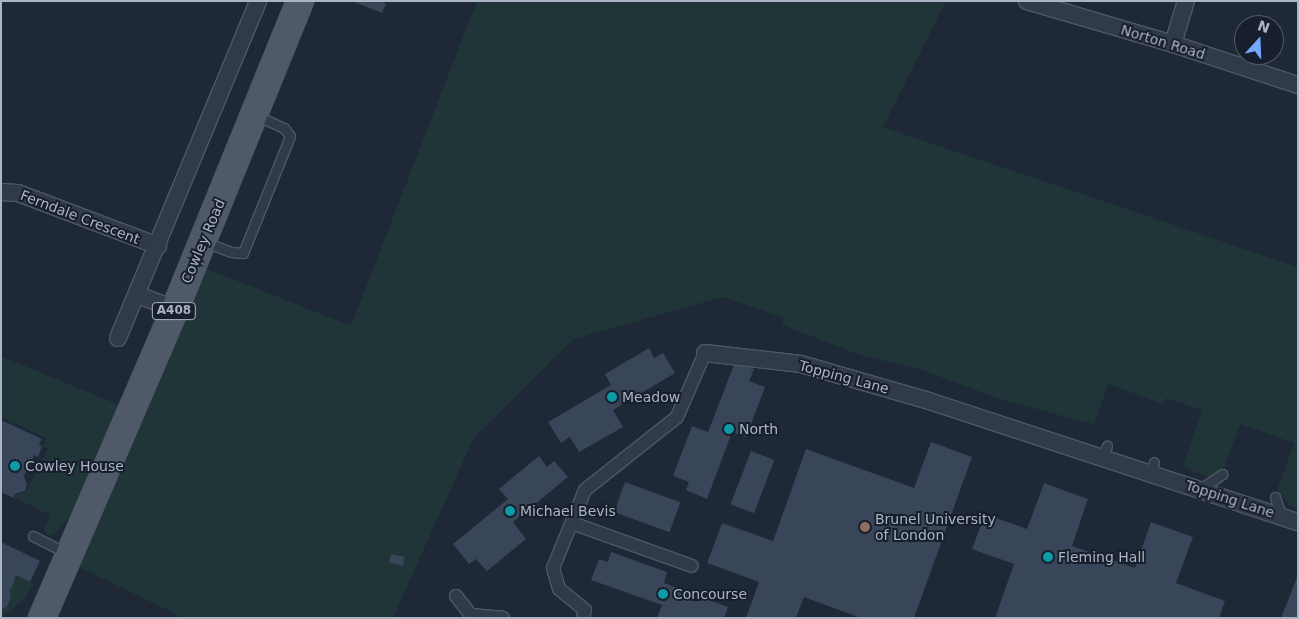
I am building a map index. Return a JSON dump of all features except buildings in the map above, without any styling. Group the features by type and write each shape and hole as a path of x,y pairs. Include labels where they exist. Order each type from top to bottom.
{"main road":[{"name":"Cowley Road","path":"42,618 175,309 300,1"}],"street":[{"path":"118,338 138,295 258,1"},
{"name":"Norton Road","path":"1027,1 1173,44 1298,85"},
{"path":"1173,44 1186,1"},
{"name":"Ferndale Crescent","path":"1,192 18,193 158,246"},
{"path":"138,295 175,309"},
{"name":"Topping Lane","path":"582,618 585,610 559,589 553,568 585,490 677,417 705,353 801,364 1105,452 1152,468 1200,489 1298,522"},
{"path":"572,523 692,566"},
{"path":"456,596 472,616 503,618"}],"lane":[{"path":"203,241 240,254 243,254 246,247 290,136 284,128 255,115"},
{"path":"1200,489 1222,474"},
{"path":"1275,496 1281,516"},
{"path":"33,536 70,554"}],"green space":[{"path":"477,1 946,1 883,127 1298,267 1298,509 1289,505 1277,491 1294,443 1240,424 1224,468 1209,477 1183,467 1202,410 1166,398 1164,404 1108,384 1094,424 1080,421 997,398 916,368 863,356 782,325 784,318 723,297 574,339 474,437 393,618 184,618 67,561 197,265 351,326"},
{"path":"1,356 119,405 72,515 53,535 48,535 44,531 50,515 15,498 17,495 26,492 48,449 42,446 46,438 1,417"},
{"path":"16,575 34,584 24,600 1,617 1,610 7,607 11,597 9,589 11,590"}],"place":[{"name":"Meadow","path":"612,397"},
{"name":"North","path":"729,429"},
{"name":"Cowley House","path":"15,466"},
{"name":"Michael Bevis","path":"510,511"},
{"name":"Brunel University of London","path":"865,527"},
{"name":"Fleming Hall","path":"1048,557"},
{"name":"Concourse","path":"663,594"}]}
